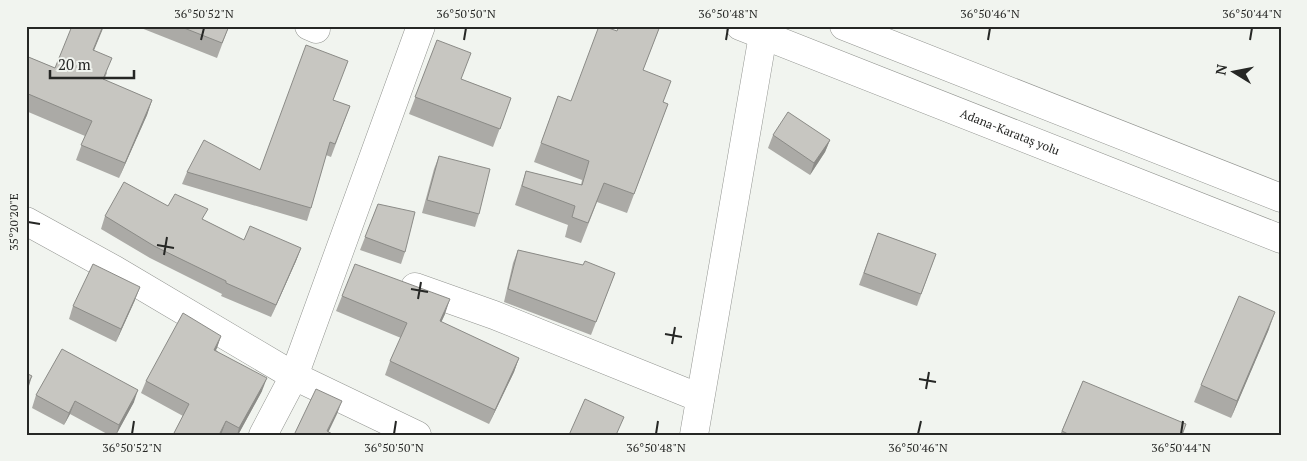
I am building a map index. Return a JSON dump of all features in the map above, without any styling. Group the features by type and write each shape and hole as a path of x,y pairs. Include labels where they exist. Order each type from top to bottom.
{"street":[{"path":"264,435 294,376 335,257 421,26"},
{"path":"844,26 1281,198"},
{"path":"694,435 751,31"},
{"name":"Adana-Karataş yolu","path":"751,31 1281,239"},
{"path":"26,221 115,270 294,376 417,435"},
{"path":"335,257 363,268"},
{"path":"391,278 494,315 700,398"}],"building":[{"path":"72,26 103,26 93,50 112,58 103,79 152,100 125,163 81,145 92,121 26,93 26,56 55,68"},
{"path":"179,26 229,26 222,43"},
{"path":"599,26 617,31 619,26 660,26 643,70 671,81 663,102 668,104 634,194 604,183 588,223 572,217 575,206 522,186 526,171 582,185 589,161 541,143 558,96 571,101"},
{"path":"437,40 471,53 461,79 511,98 500,129 415,97"},
{"path":"306,45 348,61 333,100 350,106 335,144 330,142 311,208 187,172 204,140 260,170"},
{"path":"788,112 830,140 814,163 773,135"},
{"path":"439,156 490,169 479,214 427,200"},
{"path":"124,182 168,206 175,194 208,209 202,219 244,240 250,226 301,248 276,305 226,283 226,281 154,246 105,216"},
{"path":"378,204 415,212 405,252 365,237"},
{"path":"878,233 936,254 921,294 864,273"},
{"path":"518,250 583,265 585,261 615,273 596,322 508,289"},
{"path":"93,264 140,287 121,329 73,306"},
{"path":"355,264 450,299 440,321 519,358 495,410 390,361 407,323 342,296"},
{"path":"1239,296 1275,312 1237,401 1201,385"},
{"path":"183,313 221,336 214,350 267,378 239,428 226,421 219,435 173,435 189,404 146,381"},
{"path":"62,349 138,390 119,425 75,401 69,413 36,395"},
{"path":"26,373 32,376 26,387"},
{"path":"1083,381 1186,424 1182,435 1070,435 1062,431"},
{"path":"316,389 342,401 327,431 334,435 294,435"},
{"path":"585,399 624,417 616,435 569,435"}]}
